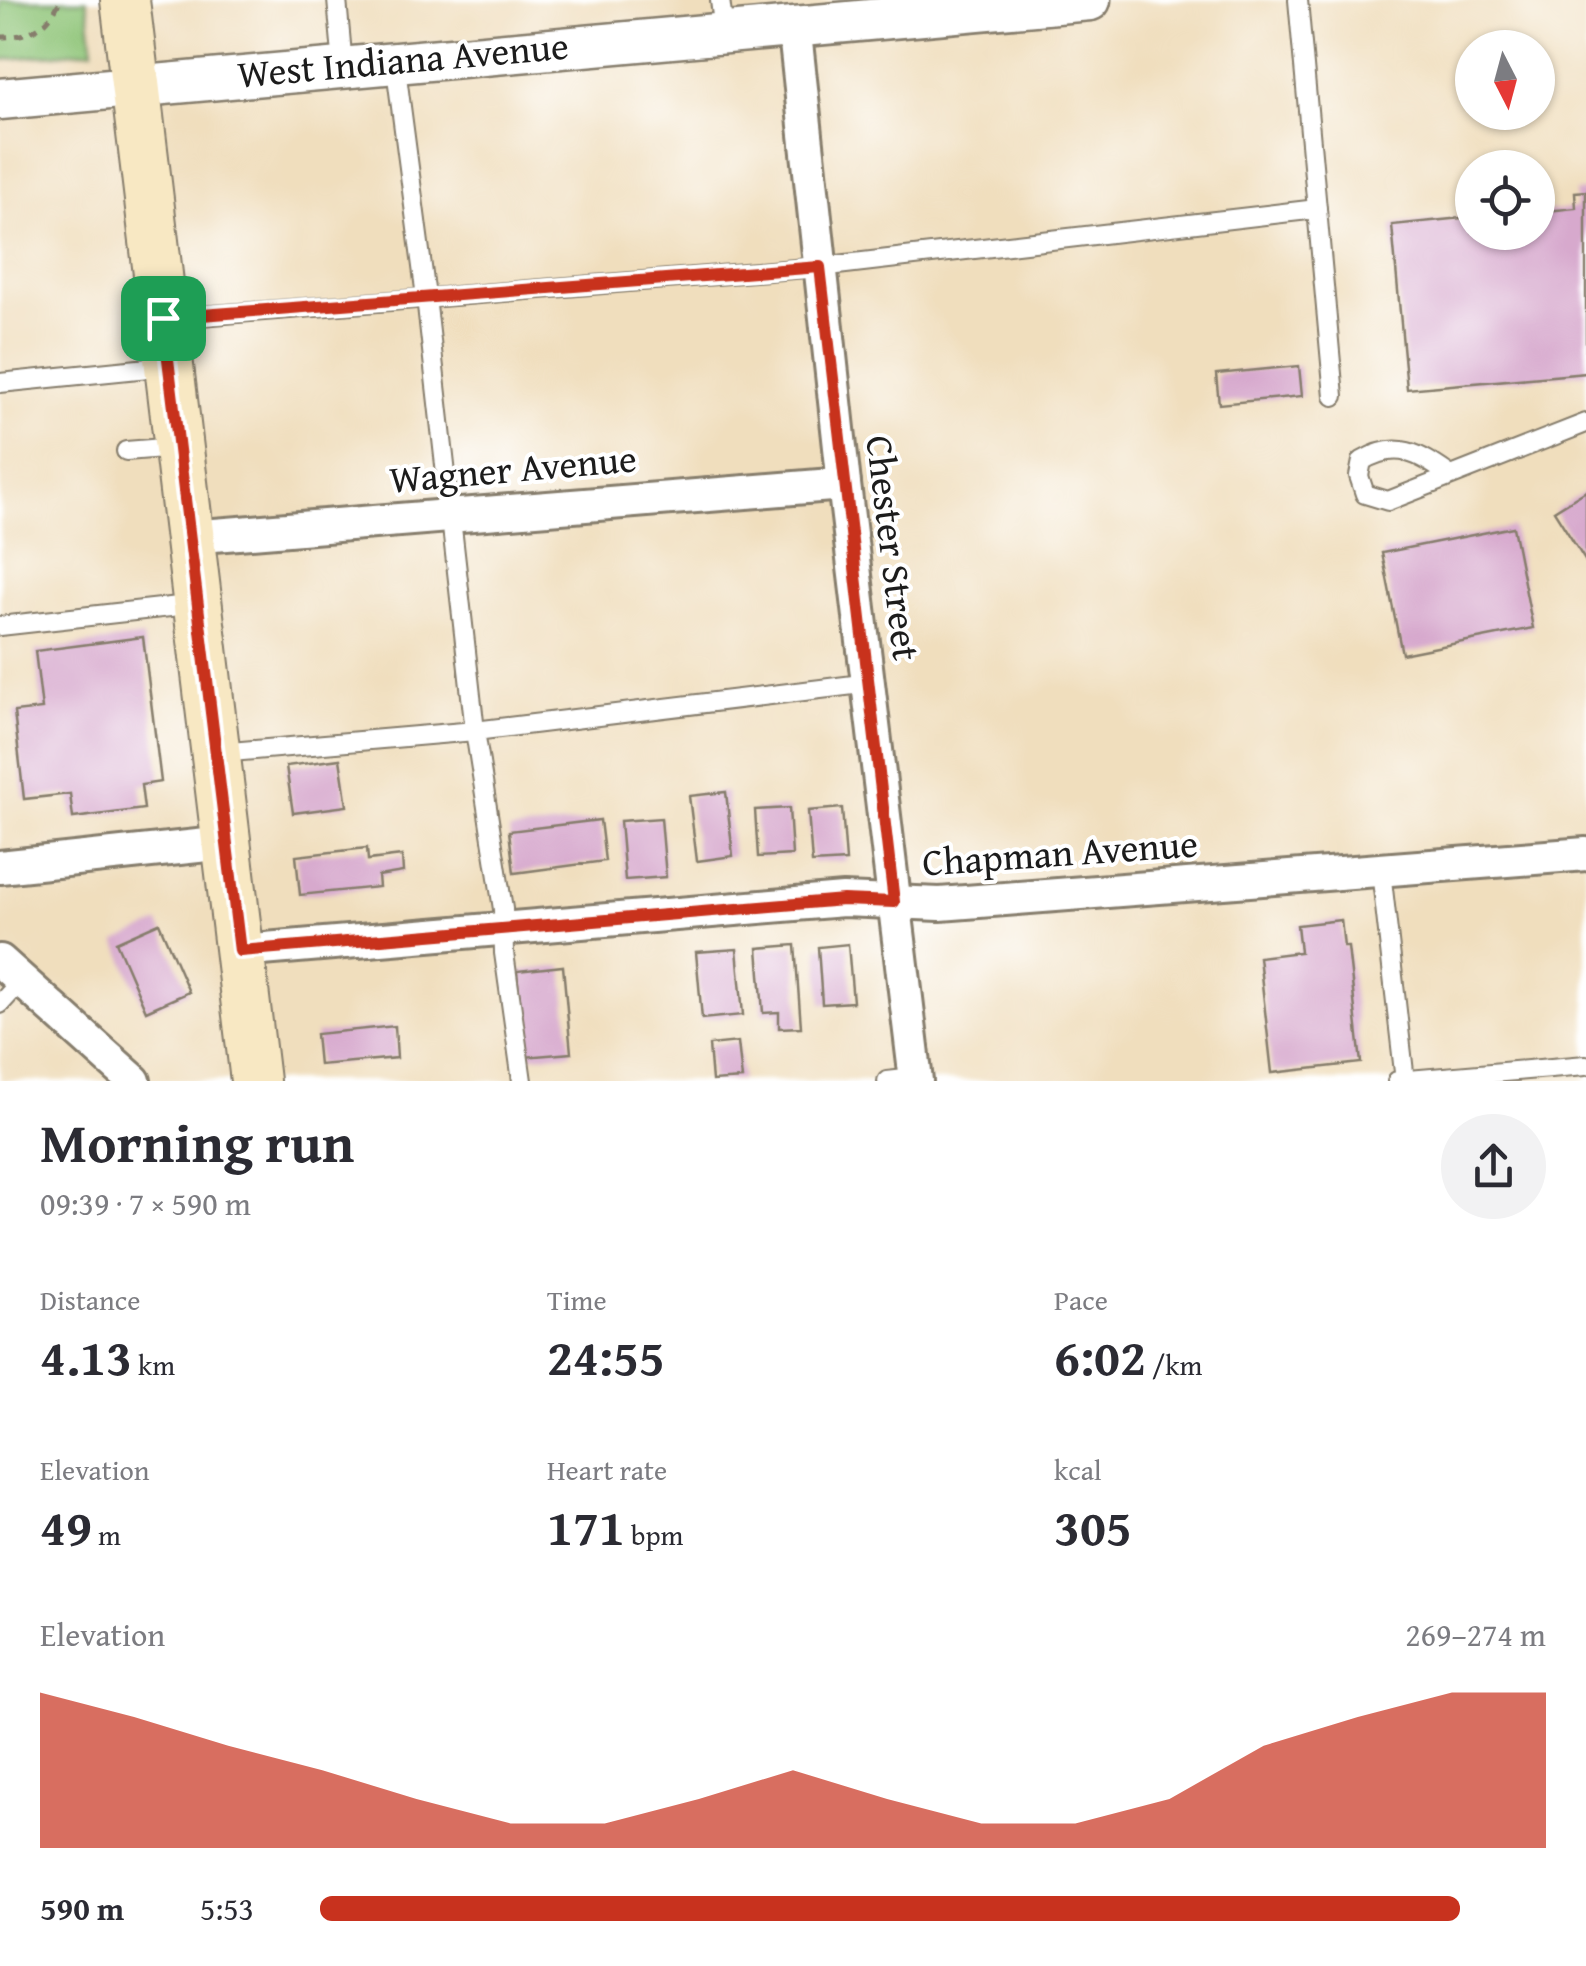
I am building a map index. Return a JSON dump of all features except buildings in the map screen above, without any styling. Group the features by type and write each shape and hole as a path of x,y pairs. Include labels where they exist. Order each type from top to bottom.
{"main road":[{"path":"125,0 254,1081"}],"street":[{"name":"West Indiana Avenue","path":"0,99 395,61 722,16 794,24 1090,0"},
{"name":"Chester Street","path":"794,24 894,902 906,1080"},
{"name":"Wagner Avenue","path":"189,537 844,484"},
{"path":"0,867 226,842"},
{"name":"Chapman Avenue","path":"240,951 843,900 940,904 1586,854"},
{"path":"7,982 134,1081"}],"lane":[{"path":"337,0 343,66"},
{"path":"1298,0 1334,396"},
{"path":"395,61 475,731 503,909 522,1081"},
{"path":"163,318 820,267 1317,209"},
{"path":"0,383 168,366"},
{"path":"1451,476 1414,452 1379,451 1362,461 1358,476 1364,494 1388,501 1586,423"},
{"path":"126,451 178,447"},
{"path":"0,626 198,604"},
{"path":"216,753 475,731 870,683"},
{"path":"1381,871 1402,1081 1586,1065"}],"path":[{"path":"0,38 34,32 52,18 60,0"}],"green space":[{"path":"0,0 87,0 93,50 0,60"}],"route":[{"path":"820,267 894,902 843,900 240,951 163,318 820,267"}]}
